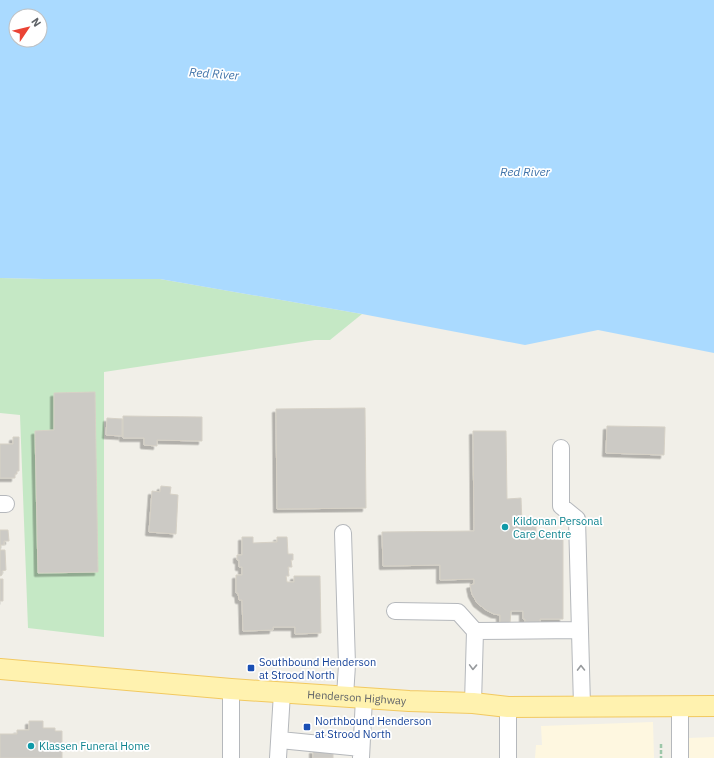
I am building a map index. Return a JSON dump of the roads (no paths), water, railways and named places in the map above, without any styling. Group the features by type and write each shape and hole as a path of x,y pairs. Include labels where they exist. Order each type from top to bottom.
{"main road":[{"name":"Henderson Highway","path":"0,669 282,693 473,703 508,707 714,706"}],"street":[{"path":"561,448 561,506 577,519 582,706"},
{"path":"280,740 361,753 354,697 346,665 344,533"},
{"path":"395,611 458,612 475,631 473,703"},
{"path":"475,631 580,630"},
{"path":"232,689 232,758"},
{"path":"278,758 282,693"},
{"path":"680,706 680,758"},
{"path":"508,707 508,758"}],"water":[{"name":"Red River","path":"0,0 714,0 714,353 598,330 525,345 362,314 160,279 0,278"}],"place":[{"name":"Kildonan Personal Care Centre","path":"505,527"},
{"name":"Southbound Henderson at Strood North","path":"251,668"},
{"name":"Northbound Henderson at Strood North","path":"307,727"},
{"name":"Klassen Funeral Home","path":"31,746"}]}
